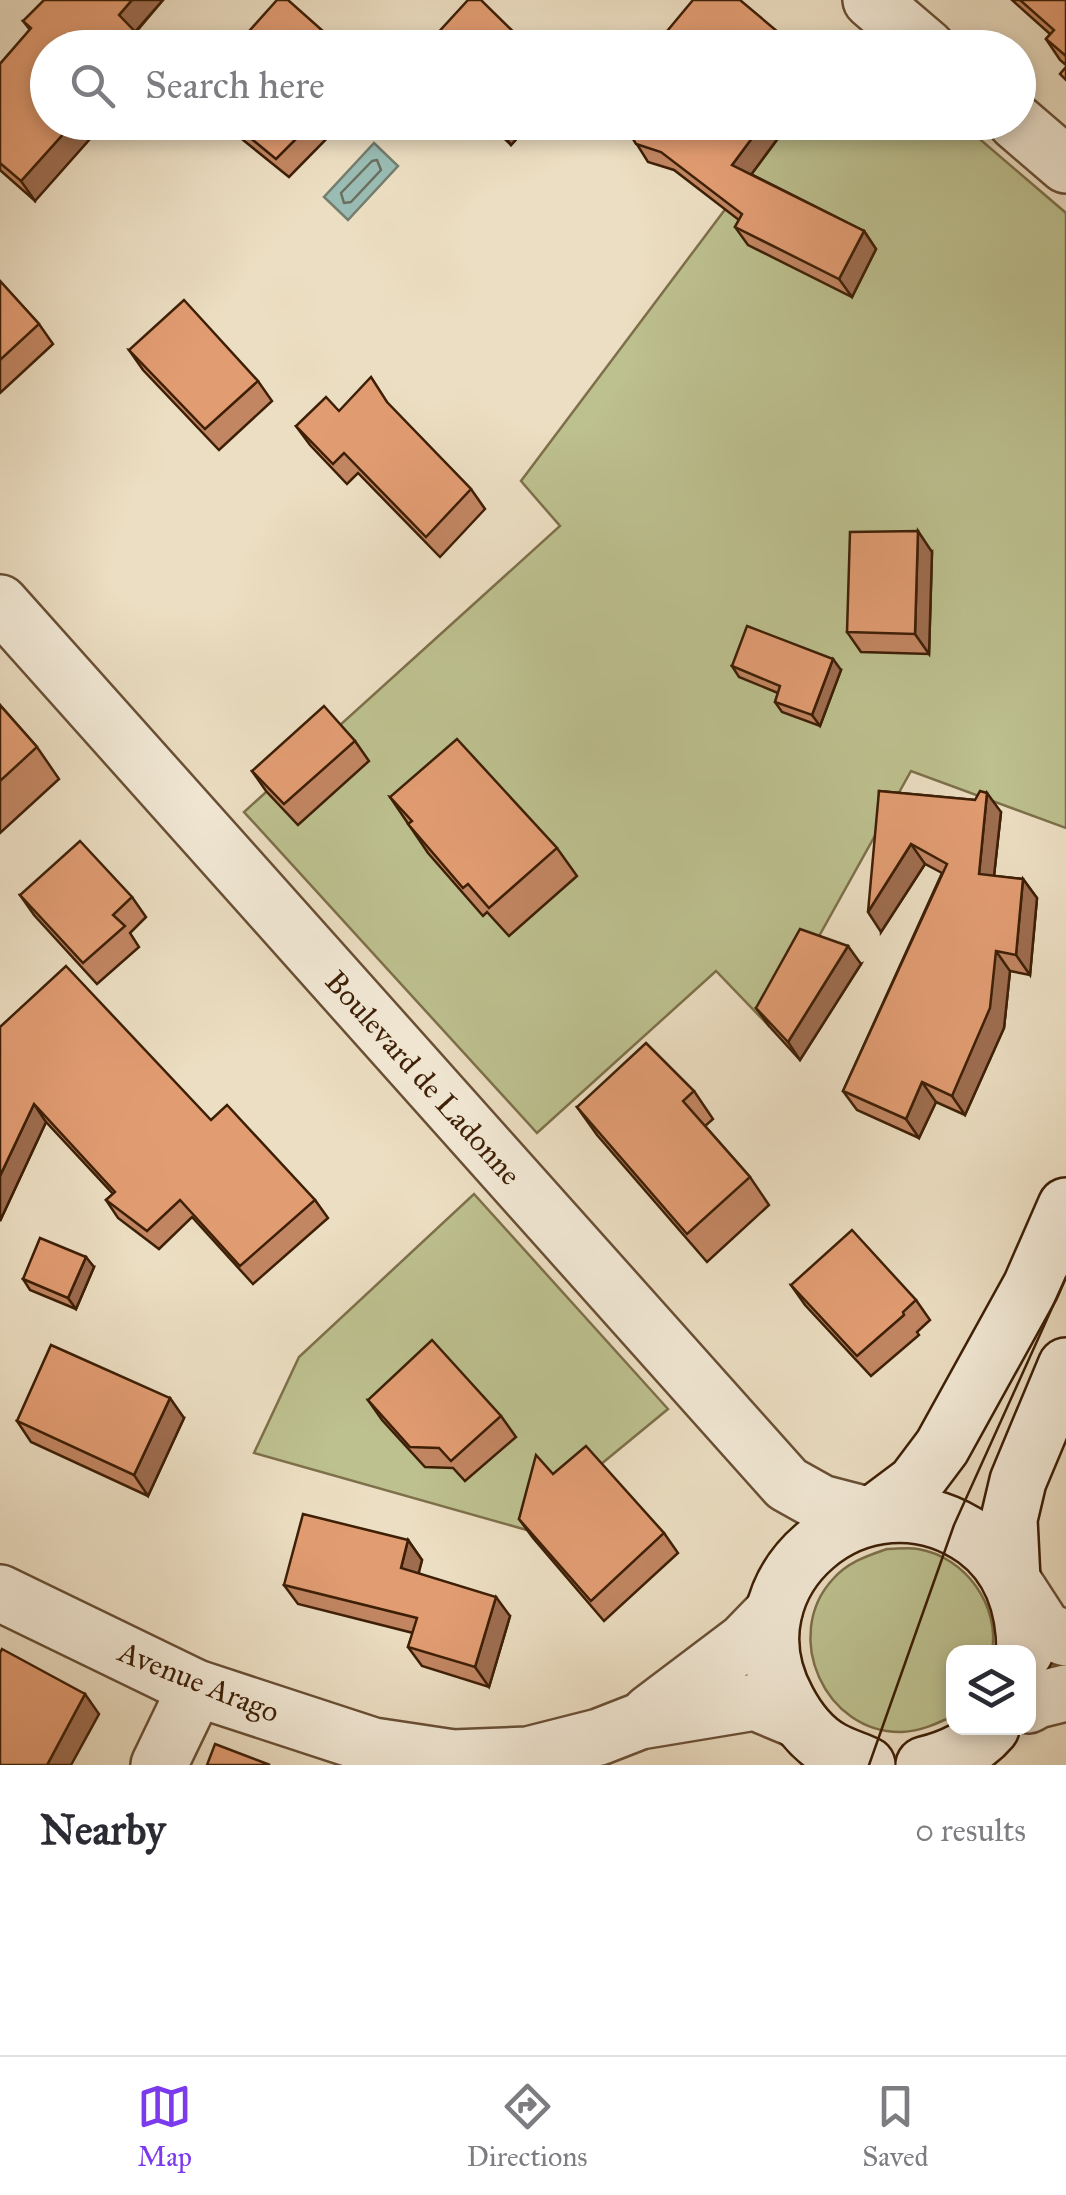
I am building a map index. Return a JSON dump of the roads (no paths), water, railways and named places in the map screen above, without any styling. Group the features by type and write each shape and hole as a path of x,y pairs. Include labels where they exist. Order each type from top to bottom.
{"street":[{"path":"870,0 906,30"},
{"path":"1036,139 1066,165"},
{"name":"Boulevard de Ladonne","path":"0,603 787,1484 822,1504 871,1516"},
{"path":"871,1516 915,1482 942,1447 1031,1286 1066,1206"},
{"path":"1025,1645 1025,1621 1012,1580 1009,1519 1018,1481 1066,1366"},
{"path":"868,1765 804,1743 779,1687 771,1649 774,1610 788,1578 809,1550 838,1528 871,1516 913,1513 954,1525 987,1548 1046,1631 1066,1638"},
{"name":"Avenue Arago","path":"0,1593 196,1688 373,1746 452,1758 528,1755 598,1737 640,1720 756,1702 804,1743"},
{"name":"Avenue Arago","path":"640,1720 744,1642 774,1610"},
{"path":"160,1765 196,1688"},
{"path":"1036,1700 1066,1693"},
{"path":"924,1765 949,1758 979,1739"}],"water":[{"path":"374,143 398,166 348,220 324,197"}],"tram line":[{"path":"869,1765 954,1525 1066,1277"}]}
